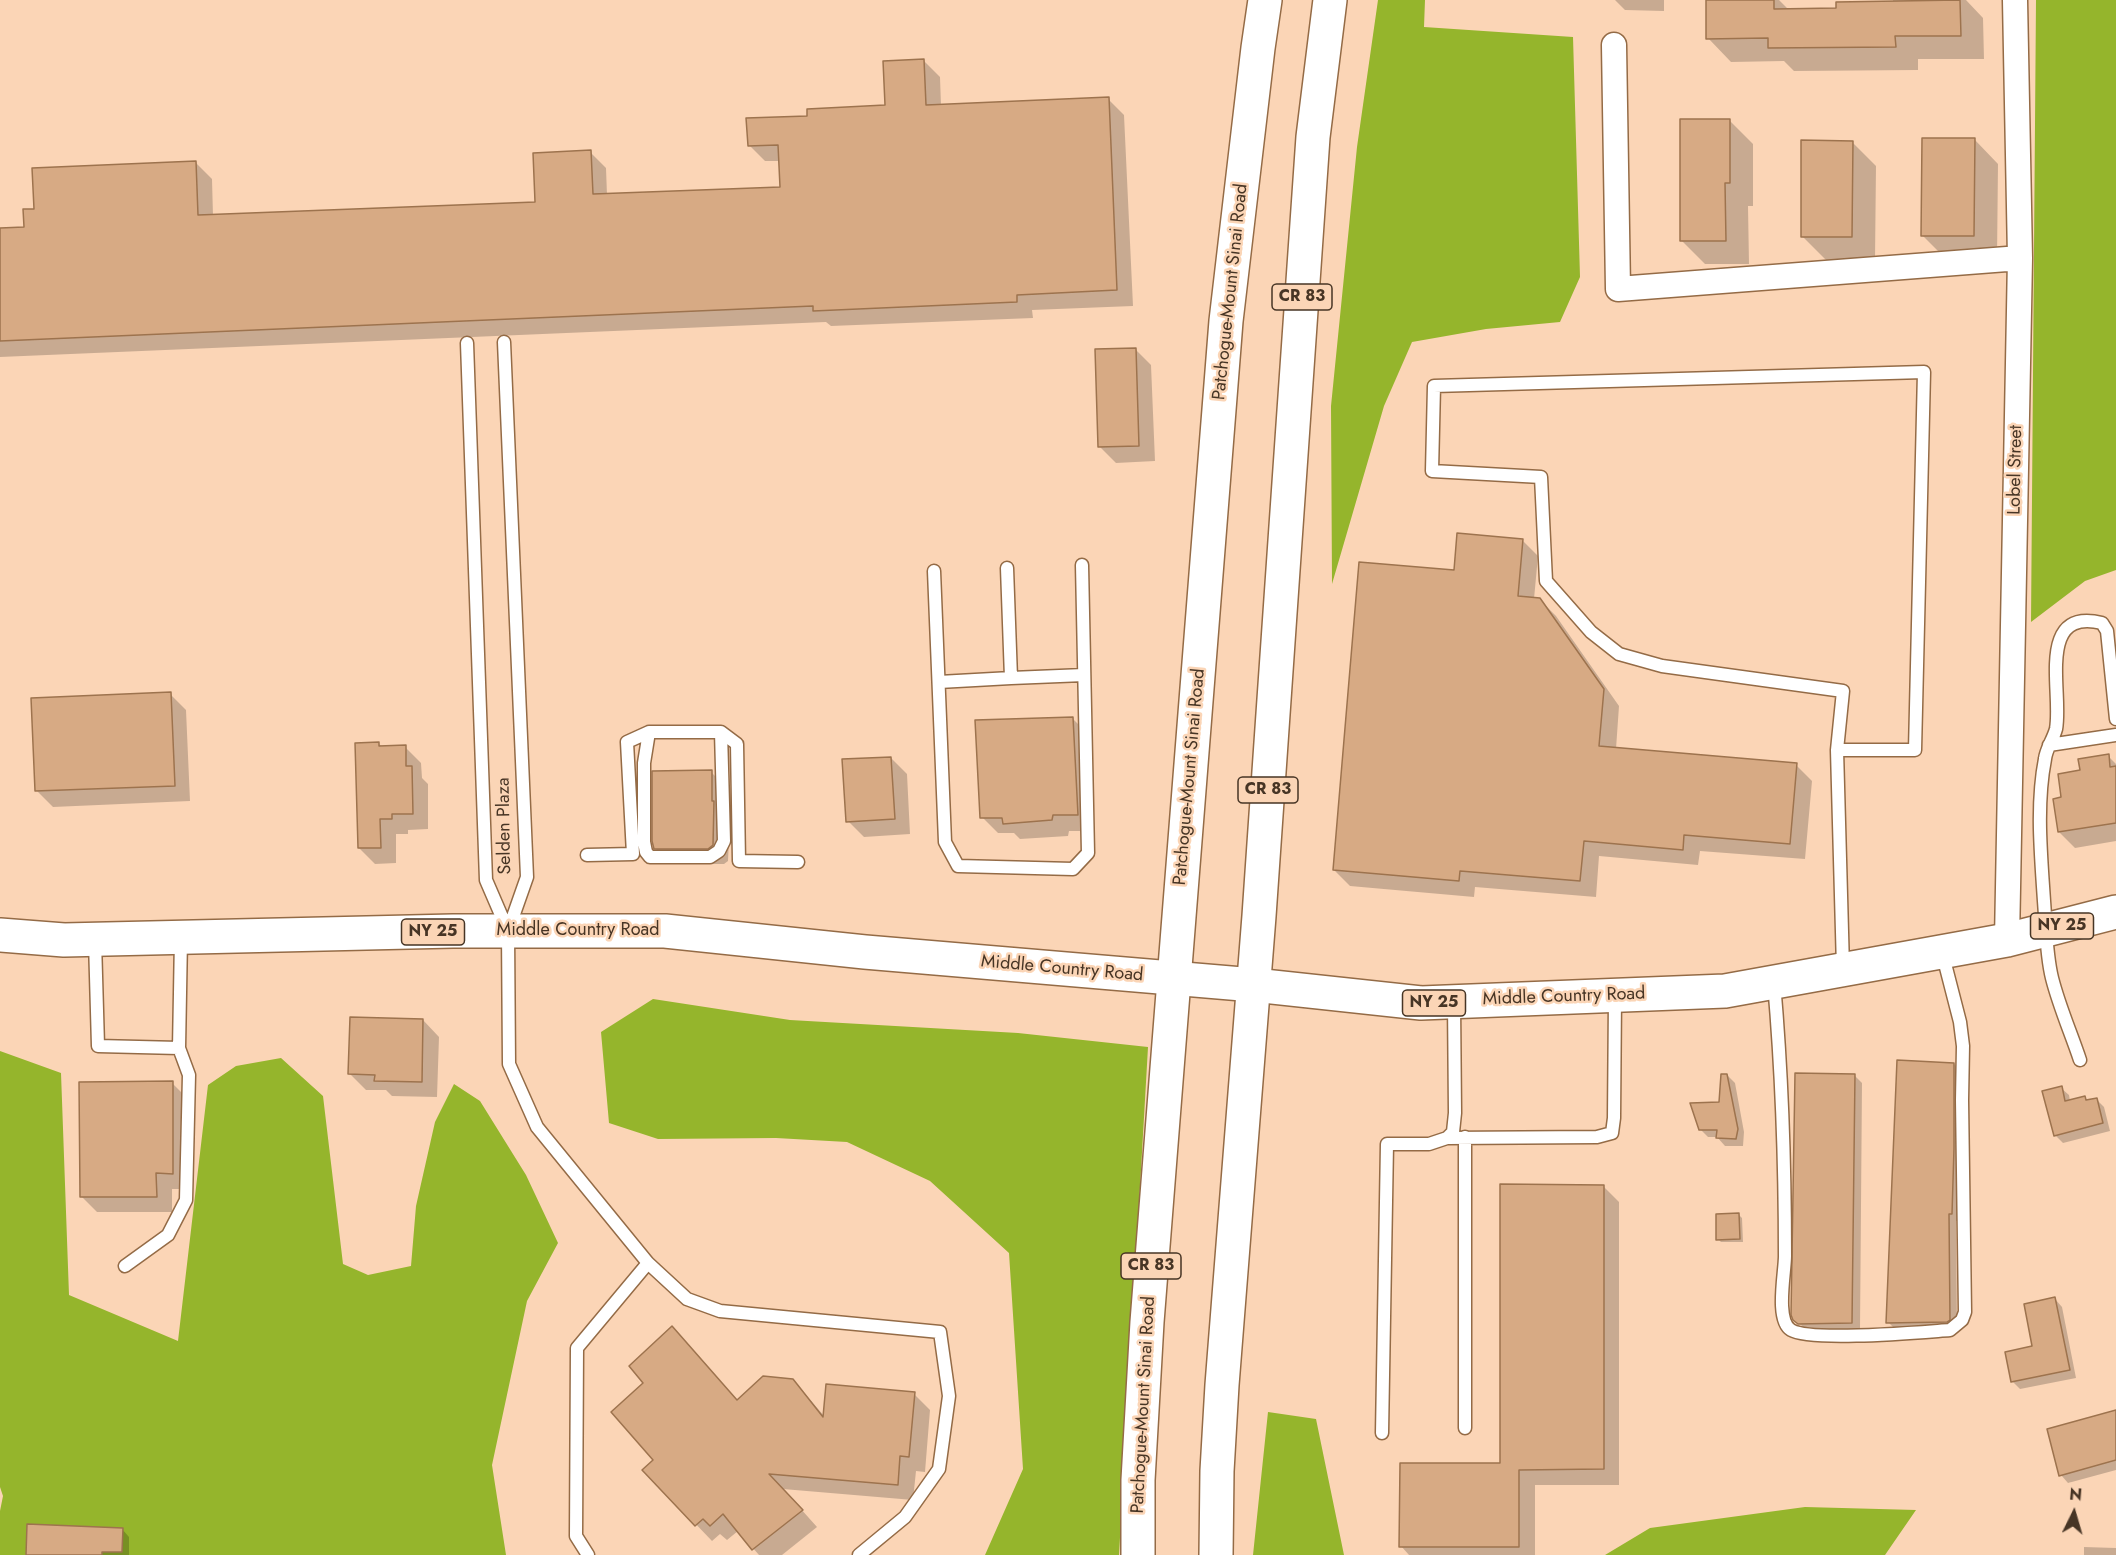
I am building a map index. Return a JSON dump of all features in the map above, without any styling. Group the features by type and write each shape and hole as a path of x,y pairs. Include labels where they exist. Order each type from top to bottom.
{"main road":[{"name":"Patchogue-Mount Sinai Road","path":"1138,1555 1141,1410 1226,321 1265,0"},
{"name":"CR 83","path":"1216,1555 1217,1471 1222,1385 1254,985 1313,137 1330,0"},
{"name":"Middle Country Road","path":"0,935 64,940 508,931 665,931 866,952 1254,985 1421,1003 1725,991 2007,940 2116,912"}],"street":[{"name":"Lobel Street","path":"2007,940 2020,258 2014,0"},
{"path":"1614,45 1618,289 2020,258"}],"lane":[{"name":"Selden Plaza","path":"504,342 527,877 508,931"},
{"name":"Selden Plaza","path":"467,343 486,880 508,931"},
{"path":"1837,750 1915,750 1924,372 1434,386 1432,471 1541,477 1546,581 1591,632 1619,654 1662,666 1843,691 1837,750 1843,970"},
{"path":"934,571 945,842 958,866 1073,868 1088,853 1082,565"},
{"path":"1007,568 1011,678"},
{"path":"2080,1060 2052,977 2046,930 2041,848 2045,757 2056,729 2057,642 2064,629 2090,620 2102,623 2107,632 2116,718"},
{"path":"939,682 1084,675"},
{"path":"649,732 644,763 646,852 650,857 710,857 719,851 724,841 721,732"},
{"path":"587,855 633,854 627,742 649,732 721,732 737,744 739,861 798,862"},
{"path":"2049,745 2116,735"},
{"path":"508,931 509,1064 537,1127 648,1263 687,1299 720,1311 940,1332 949,1396 939,1469 905,1517 859,1555"},
{"path":"125,1266 168,1235 186,1200 189,1075 179,1048 181,936"},
{"path":"95,939 98,1046 179,1048"},
{"path":"1774,982 1783,1091 1785,1262 1782,1314 1784,1324 1792,1331 1833,1335 1950,1330 1962,1320 1965,1312 1963,1046 1960,1022 1942,952"},
{"path":"1382,1432 1387,1144 1429,1144 1447,1138 1465,1137 1597,1137 1612,1133 1615,995"},
{"path":"1447,1138 1453,1132 1455,1113 1454,1002"},
{"path":"1465,1137 1465,1428"},
{"path":"588,1555 576,1536 577,1348 648,1263"}],"green space":[{"path":"1378,0 1425,0 1424,27 1573,37 1580,277 1560,322 1486,329 1412,342 1384,406 1332,584 1331,406 1357,147"},
{"path":"2036,0 2116,0 2116,570 2085,581 2031,622"},
{"path":"653,999 790,1020 1018,1033 1148,1047 1119,1555 985,1555 1023,1469 1009,1253 930,1181 847,1142 776,1138 658,1139 609,1123 601,1032"},
{"path":"0,1051 61,1073 69,1295 178,1341 208,1085 236,1066 281,1058 323,1096 343,1264 368,1275 411,1266 416,1206 435,1122 454,1084 480,1101 526,1175 558,1243 527,1301 492,1465 506,1555 0,1555 0,1511 3,1496 0,1487"},
{"path":"1268,1412 1316,1419 1344,1555 1253,1555"},
{"path":"1805,1507 1916,1510 1885,1555 1605,1555 1650,1528"}],"building":[{"path":"1706,0 1774,0 1774,9 1836,8 1836,2 1960,0 1961,36 1895,36 1896,47 1768,48 1768,38 1706,39"},
{"path":"924,59 926,105 1109,97 1117,290 1017,295 1017,302 813,311 813,306 0,341 0,228 24,227 23,209 34,209 32,168 196,161 198,215 535,202 533,153 591,150 593,194 780,187 778,145 748,146 746,118 807,116 807,109 885,105 883,61"},
{"path":"1680,119 1730,119 1730,183 1725,183 1726,241 1680,241"},
{"path":"1922,138 1975,138 1974,236 1921,236"},
{"path":"1801,140 1853,141 1852,237 1801,237"},
{"path":"1136,348 1139,446 1098,447 1095,349"},
{"path":"1457,533 1523,539 1518,596 1540,598 1604,689 1599,746 1797,763 1790,844 1684,835 1683,850 1584,841 1580,881 1460,871 1459,881 1333,870 1359,562 1454,570"},
{"path":"171,692 175,786 35,791 31,698"},
{"path":"1073,717 1078,815 1053,815 1052,820 1003,824 1002,818 980,818 975,720"},
{"path":"379,742 379,746 406,745 406,766 412,766 413,814 392,814 392,819 380,819 381,848 358,848 355,743"},
{"path":"2109,754 2110,767 2116,766 2116,823 2058,832 2053,799 2061,797 2058,774 2080,770 2078,759"},
{"path":"891,757 895,819 846,822 842,759"},
{"path":"712,770 713,845 708,849 654,849 652,771"},
{"path":"350,1017 423,1019 422,1082 374,1081 375,1075 348,1074"},
{"path":"1897,1060 1954,1063 1952,1214 1949,1214 1950,1320 1947,1322 1886,1323"},
{"path":"1795,1073 1855,1074 1852,1323 1798,1324 1791,1315"},
{"path":"1721,1074 1727,1074 1738,1129 1736,1139 1716,1138 1717,1130 1699,1130 1690,1103 1719,1102"},
{"path":"173,1081 173,1174 156,1173 157,1197 80,1197 79,1082"},
{"path":"2062,1086 2065,1101 2085,1096 2086,1100 2097,1098 2103,1123 2054,1136 2042,1091"},
{"path":"1500,1184 1604,1185 1604,1469 1519,1470 1519,1547 1399,1547 1400,1463 1500,1463"},
{"path":"1739,1213 1740,1239 1716,1240 1716,1214"},
{"path":"2055,1297 2070,1370 2011,1382 2005,1352 2032,1346 2024,1304"},
{"path":"672,1326 737,1400 763,1376 793,1379 823,1417 826,1384 915,1392 909,1457 900,1456 898,1485 769,1474 803,1510 752,1550 723,1514 710,1526 703,1519 695,1526 642,1470 653,1460 611,1412 643,1383 629,1366"},
{"path":"2116,1410 2116,1460 2059,1476 2047,1429"},
{"path":"27,1524 123,1528 122,1552 102,1552 102,1555 26,1555"}]}
